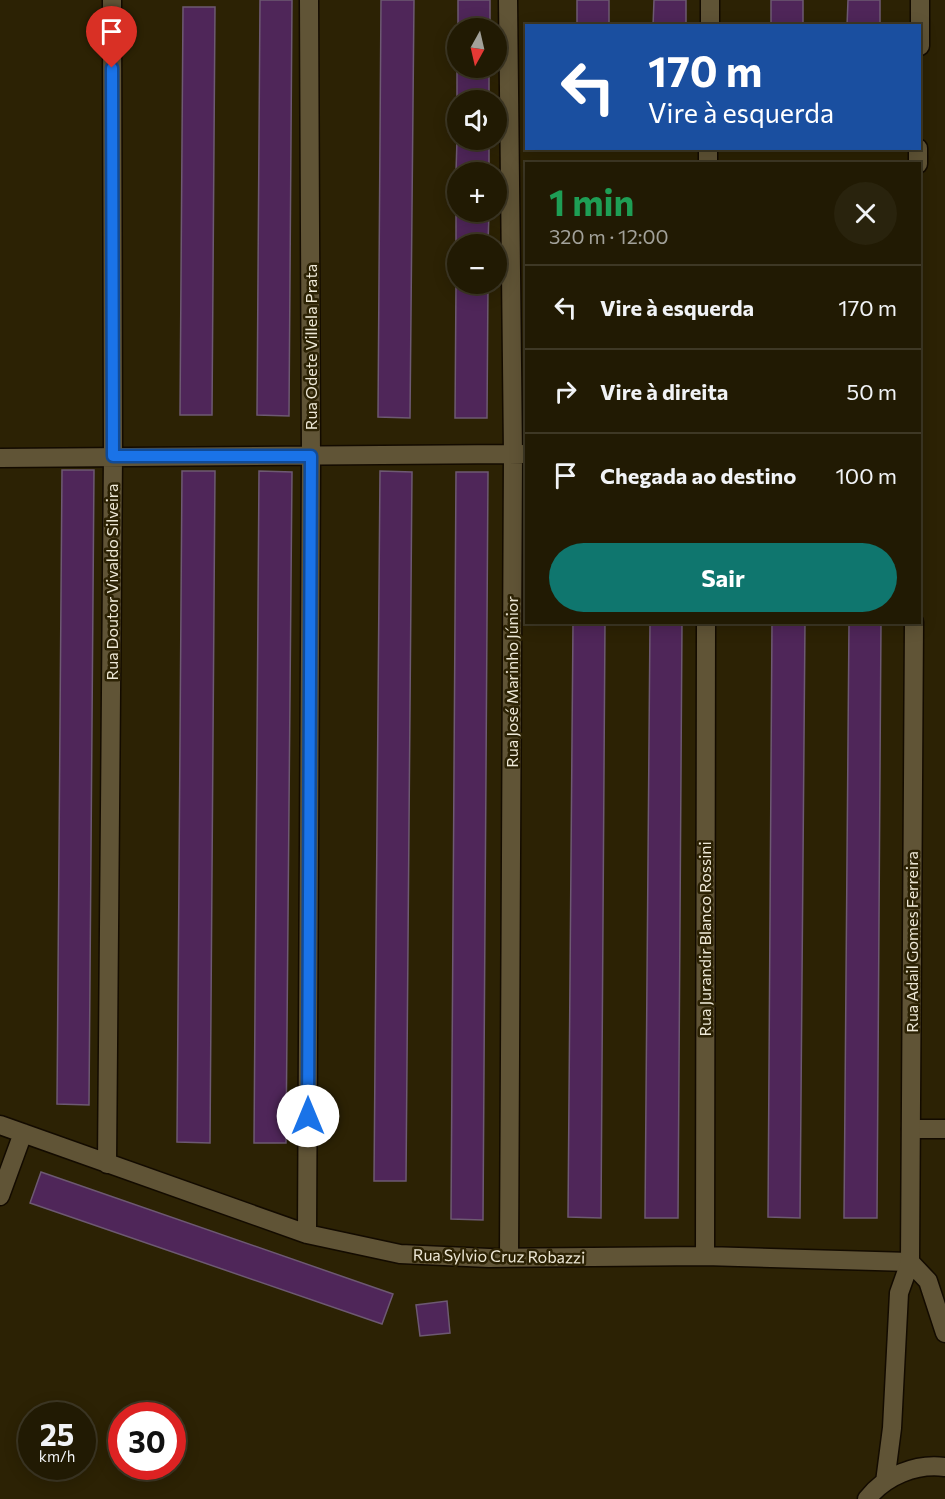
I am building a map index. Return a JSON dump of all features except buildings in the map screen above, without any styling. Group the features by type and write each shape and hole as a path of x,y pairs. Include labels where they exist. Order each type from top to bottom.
{"street":[{"name":"Rua Doutor Vivaldo Silveira","path":"107,1164 113,456 112,0"},
{"name":"Rua Odete Villela Prata","path":"307,1234 311,456 309,0"},
{"name":"Rua José Marinho Júnior","path":"508,0 520,454 509,1257"},
{"path":"710,0 710,24"},
{"path":"920,0 920,24"},
{"path":"0,458 520,454"},
{"name":"Rua Jurandir Blanco Rossini","path":"705,1256 706,624"},
{"name":"Rua Adail Gomes Ferreira","path":"885,1482 892,1428 899,1293 910,1262 914,624"},
{"name":"Rua Sylvio Cruz Robazzi","path":"0,1125 307,1234 400,1254 448,1257 705,1256 910,1262"},
{"path":"911,1129 945,1129"},
{"path":"0,1196 23,1134"},
{"path":"910,1262 928,1281 945,1333"},
{"path":"867,1499 885,1482 901,1473 919,1467 945,1467"}],"route":[{"path":"112,68 113,456 311,456 308,1116"}]}
